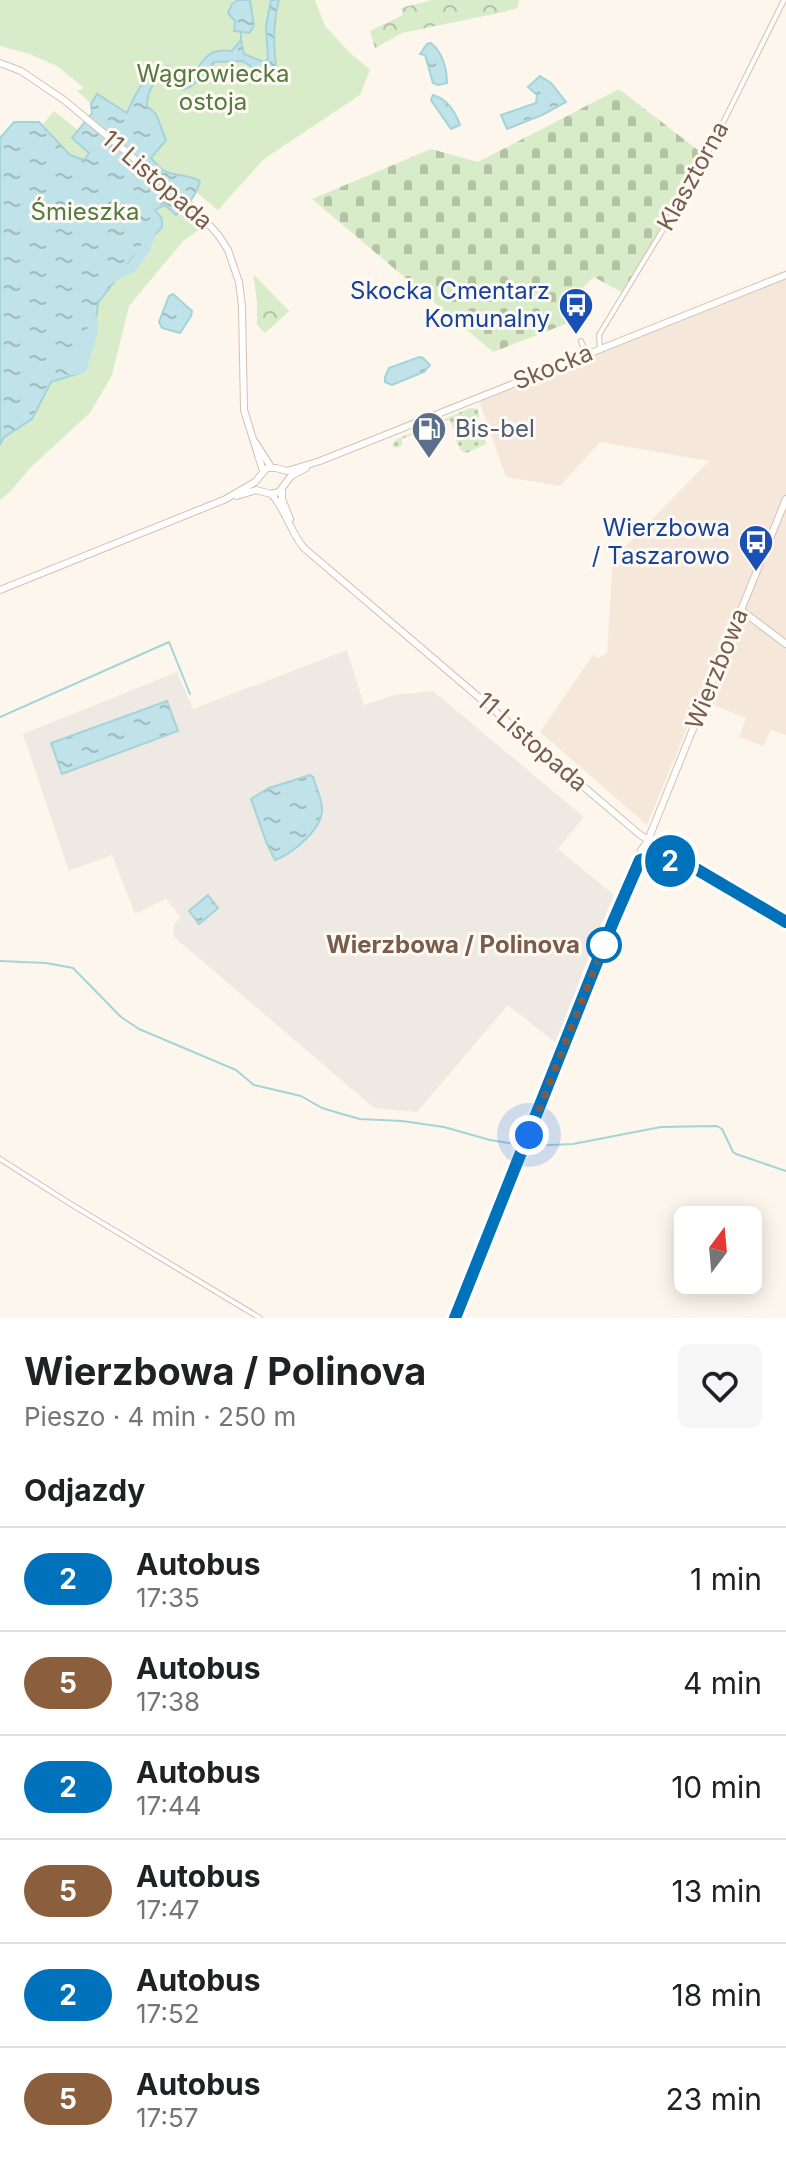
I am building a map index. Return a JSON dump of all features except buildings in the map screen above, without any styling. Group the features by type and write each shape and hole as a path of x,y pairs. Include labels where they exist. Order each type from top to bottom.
{"main road":[{"name":"11 Listopada","path":"0,63 39,82 83,115 196,210 219,236 235,265 242,306 244,410 263,471"},
{"name":"Skocka","path":"280,470 292,470 320,461 786,275"},
{"name":"11 Listopada","path":"253,439 271,467"},
{"name":"Skocka","path":"283,486 291,476 320,461"},
{"path":"0,590 224,500 251,491 263,490 271,494 283,486 285,478 280,470 271,467 248,487 224,500"},
{"path":"259,479 263,490"},
{"name":"11 Listopada","path":"283,486 282,499 296,537"},
{"name":"11 Listopada","path":"271,494 296,537 320,561 648,840 786,922"},
{"name":"Wierzbowa","path":"648,840 786,499"},
{"path":"741,610 786,644"}],"street":[{"name":"Klasztorna","path":"600,349 599,335 701,167 784,0"},
{"path":"581,341 586,354"},
{"path":"455,1318 638,862 640,850 648,840"},
{"path":"638,862 659,855 670,861 686,863"},
{"path":"0,1159 260,1318"}],"shaded area":[{"path":"786,270 786,735 771,730 763,746 739,737 746,718 699,699 647,825 540,732 593,655 598,658 607,653 613,559 709,461 600,442 560,486 506,477 478,397"},
{"path":"347,650 364,705 394,695 433,691 584,817 558,849 614,895 593,943 557,1044 508,1005 417,1112 374,1108 173,936 174,924 181,917 166,899 135,914 112,855 69,871 23,734 177,672 193,709"}],"green space":[{"name":"Wągrowiecka ostoja","path":"0,0 315,0 325,26 370,70 360,95 264,159 218,210 197,193 179,213 199,230 183,241 129,306 112,375 90,413 0,500 0,447 8,427 0,176 54,111 79,131 97,109 77,91 84,88 57,66 0,46"},
{"path":"432,0 518,0 519,3 517,8 504,12 402,33 375,48 370,31 403,15 401,8"},
{"path":"619,89 703,154 675,208 623,293 594,277 571,299 580,316 493,352 312,199 431,149 478,162"},
{"path":"253,274 289,311 265,333 257,325"},
{"path":"470,408 478,409 478,420 454,429 449,420 402,439 402,445 396,448 392,446 395,440"},
{"path":"475,426 483,427 486,444 466,453 461,451 454,436"}],"water":[{"path":"238,0 250,0 254,26 249,33 234,31 235,21 228,13"},
{"name":"Śmieszka","path":"271,0 279,0 274,33 276,66 271,73 262,74 243,61 215,62 197,82 184,89 170,85 162,77 153,85 147,106 156,114 166,140 151,158 165,171 200,181 196,191 176,215 165,205 155,210 162,219 162,227 133,257 98,303 96,321 80,373 51,382 32,419 3,438 0,445 0,138 14,122 39,122 70,155 84,160 89,153 72,138 92,113 91,104 97,94 127,113 142,84 160,68 168,66 183,80 195,72 207,56 232,51 241,40 244,54 264,62 268,59 266,26"},
{"path":"431,43 443,61 447,83 433,83 425,55 420,54"},
{"path":"540,76 551,83 566,102 507,129 501,115 536,103 537,95 528,87"},
{"path":"433,95 450,106 460,125 451,129 431,100"},
{"path":"173,294 192,311 180,333 162,328 159,322 169,296"},
{"path":"419,357 430,365 424,372 392,385 385,382 389,368"},
{"path":"167,701 178,731 62,774 51,743"},
{"path":"310,775 321,801 321,817 305,840 275,860 251,799 269,788"},
{"path":"208,895 218,908 199,924 189,911"}],"waterway":[{"path":"241,31 241,40"},
{"path":"111,278 132,267 146,247 152,228"},
{"path":"71,370 82,368 93,320"},
{"path":"0,717 169,642 190,694"},
{"path":"0,961 73,968 121,1017 139,1029 236,1070 254,1085 301,1096 322,1108 360,1119 444,1127 521,1145"},
{"path":"530,1146 573,1144 661,1127 717,1126 722,1129 736,1154 786,1171"}],"bus line":[{"name":"2","path":"455,1318 640,860 659,855 670,861 686,863 786,922"}],"place":[{"name":"Skocka Cmentarz Komunalny","path":"576,336"},
{"name":"Bis-bel","path":"429,460"},
{"name":"Wierzbowa / Taszarowo","path":"756,573"},
{"name":"Wierzbowa / Polinova","path":"604,945"}],"route":[{"path":"529,1135 604,945"}]}
